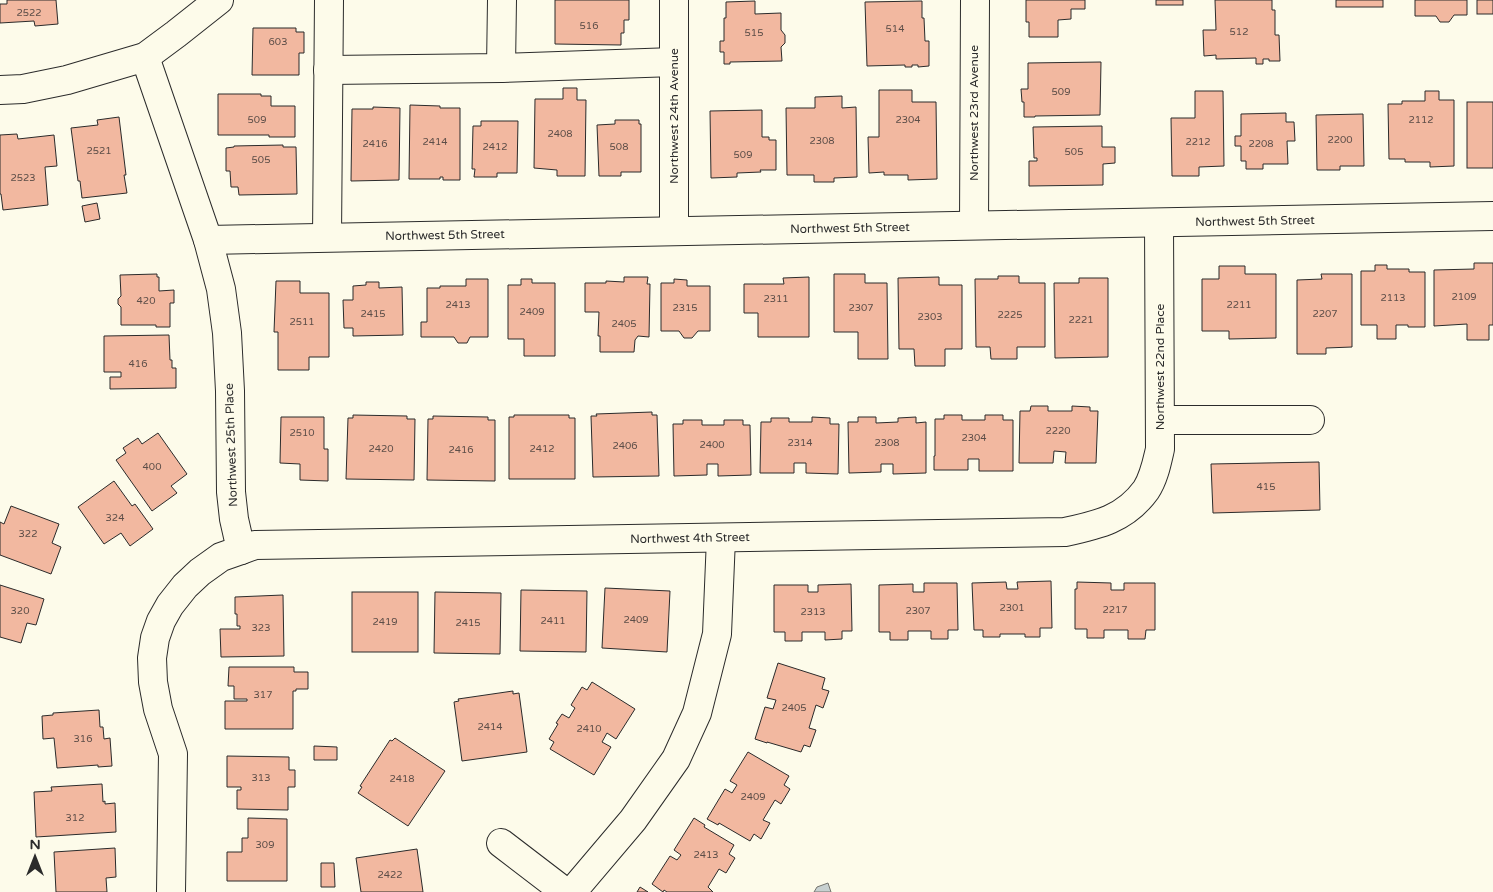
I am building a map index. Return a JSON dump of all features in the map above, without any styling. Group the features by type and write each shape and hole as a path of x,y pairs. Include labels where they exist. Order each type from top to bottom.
{"street":[{"path":"0,90 24,89 67,80 145,56 219,0"},
{"path":"328,237 329,0"},
{"path":"502,0 502,68"},
{"name":"Northwest 24th Avenue","path":"674,0 674,231"},
{"name":"Northwest 23rd Avenue","path":"974,0 974,225"},
{"name":"Northwest 25th Place","path":"145,56 208,240 221,289 227,333 230,391 231,492 234,519 241,550"},
{"path":"328,70 502,68 674,62"},
{"name":"Northwest 5th Street","path":"208,240 1493,216"},
{"name":"Northwest 22nd Place","path":"1134,504 1147,489 1160,449 1159,223"},
{"path":"1160,420 1310,420"},
{"name":"Northwest 4th Street","path":"241,550 255,545 1065,532 1091,527 1114,519 1134,504"},
{"path":"572,892 639,812 676,759 697,714 717,634 721,538"},
{"path":"171,892 173,754 158,709 153,682 152,658 155,638 161,621 185,586 221,557 241,550"},
{"path":"500,843 566,892"}],"shaded area":[{"path":"828,883 831,892 814,892 817,887"}],"building":[{"path":"7,0 56,0 58,24 35,26 34,21 0,23 0,4 7,4"},
{"path":"555,0 629,0 629,20 624,20 624,33 621,33 621,45 555,44"},
{"path":"1026,0 1085,0 1085,9 1071,9 1071,19 1058,20 1058,37 1029,37 1029,22 1026,22"},
{"path":"1156,0 1183,0 1183,5 1156,5"},
{"path":"1215,0 1272,0 1272,10 1275,10 1275,35 1279,35 1280,61 1263,59 1263,64 1256,64 1256,58 1216,59 1216,55 1204,56 1203,30 1216,30"},
{"path":"1336,0 1383,0 1383,7 1336,7"},
{"path":"1415,0 1467,0 1467,15 1454,15 1449,22 1440,22 1436,16 1415,16"},
{"path":"1477,0 1493,0 1493,14 1477,14"},
{"path":"755,1 755,14 781,13 781,30 785,35 785,43 781,47 782,61 730,62 730,64 724,64 724,52 720,52 720,41 724,41 726,2"},
{"path":"922,1 925,41 929,41 929,66 867,66 865,2"},
{"path":"253,28 296,28 296,32 304,32 304,53 299,53 299,75 252,75"},
{"path":"1101,62 1100,115 1024,117 1024,102 1022,102 1021,89 1028,89 1028,63"},
{"path":"563,88 577,88 577,100 586,100 585,176 557,176 557,170 534,168 535,99 563,99"},
{"path":"879,90 912,90 912,102 936,102 937,179 908,180 908,175 884,175 884,172 869,173 868,137 879,137"},
{"path":"1195,91 1223,91 1224,166 1199,167 1199,176 1172,176 1171,118 1195,118"},
{"path":"1425,91 1439,91 1439,100 1454,100 1454,166 1430,167 1430,162 1405,162 1405,159 1389,159 1388,104 1402,104 1402,101 1425,101"},
{"path":"218,94 261,94 261,96 271,96 271,106 295,106 295,137 218,135"},
{"path":"842,96 842,108 856,107 857,177 834,178 834,182 814,182 814,175 787,175 786,108 815,108 815,97"},
{"path":"1467,102 1493,102 1493,168 1467,168"},
{"path":"410,105 460,108 460,180 443,180 443,177 440,177 440,179 409,179"},
{"path":"373,107 400,108 399,180 351,181 352,109 373,109"},
{"path":"762,110 762,137 776,140 776,170 737,173 737,177 711,178 710,111"},
{"path":"1286,113 1286,122 1294,122 1295,141 1287,141 1288,164 1263,164 1263,169 1246,169 1246,161 1241,161 1241,146 1235,146 1235,136 1241,136 1241,114"},
{"path":"1363,114 1364,166 1340,166 1340,170 1317,170 1316,115"},
{"path":"119,117 127,193 82,198 71,128 98,125 97,120"},
{"path":"615,120 639,120 639,124 641,124 641,172 621,172 621,176 599,176 597,125 615,124"},
{"path":"481,121 518,121 517,173 497,173 497,177 474,177 475,169 472,169 473,126 481,126"},
{"path":"1102,126 1102,147 1115,147 1115,163 1103,164 1103,185 1029,186 1029,161 1037,161 1037,158 1034,158 1033,127"},
{"path":"17,134 18,139 54,135 57,166 45,167 48,205 3,210 0,194 0,135"},
{"path":"283,145 283,147 296,147 297,194 239,195 238,187 231,187 230,171 226,171 226,148 234,146"},
{"path":"97,203 100,219 85,222 82,206"},
{"path":"1474,263 1493,263 1493,325 1489,325 1489,340 1467,340 1467,324 1434,326 1434,270 1474,269"},
{"path":"1375,265 1387,265 1387,269 1409,269 1409,272 1425,272 1425,327 1396,325 1396,339 1377,339 1377,325 1361,325 1361,271 1375,271"},
{"path":"1219,266 1245,266 1245,274 1276,274 1276,338 1229,339 1229,331 1202,331 1202,279 1219,279"},
{"path":"157,274 157,277 159,277 159,291 174,290 174,303 170,303 170,327 121,325 121,307 118,304 118,299 121,296 120,275"},
{"path":"834,274 865,274 865,283 887,283 888,359 858,359 858,332 834,332"},
{"path":"1321,274 1352,274 1352,347 1326,348 1326,354 1297,354 1297,280 1322,279"},
{"path":"998,276 1019,276 1019,283 1045,283 1045,347 1017,347 1017,359 991,359 990,347 976,347 975,279 998,279"},
{"path":"624,277 648,277 647,284 650,284 649,337 638,336 635,340 634,352 600,352 600,336 598,336 599,312 585,312 585,283 624,282"},
{"path":"809,277 809,337 758,337 758,313 744,313 744,284 784,284 783,278"},
{"path":"939,277 939,285 962,285 962,349 945,349 945,366 915,366 914,349 899,349 898,278"},
{"path":"1079,278 1108,278 1108,357 1055,358 1054,283 1079,283"},
{"path":"466,279 488,279 488,337 470,337 467,343 458,343 454,337 421,337 421,322 427,322 427,288 466,286"},
{"path":"521,279 532,279 532,283 555,283 555,356 524,356 524,339 508,339 508,285 521,285"},
{"path":"674,279 687,280 687,286 710,286 710,331 698,331 692,338 684,338 679,331 661,331 661,283 674,283"},
{"path":"276,281 300,281 300,293 329,293 329,357 309,357 309,370 278,370 278,332 274,332"},
{"path":"366,282 379,282 379,288 402,287 403,335 353,336 353,328 344,328 343,300 353,300 353,286 366,285"},
{"path":"169,335 170,360 172,360 172,368 176,368 176,388 110,389 110,377 121,377 121,372 104,372 104,336"},
{"path":"1031,406 1048,406 1048,411 1072,411 1072,406 1090,407 1090,411 1098,411 1096,463 1065,463 1066,452 1054,451 1053,463 1019,463 1020,411 1030,411"},
{"path":"652,412 652,415 657,415 659,476 593,477 591,416 597,416 596,414"},
{"path":"353,415 407,416 407,419 415,419 414,480 346,479 348,418 353,418"},
{"path":"514,415 569,415 569,418 575,418 575,479 509,479 509,417 514,417"},
{"path":"944,415 962,415 962,420 985,420 985,415 1003,415 1003,420 1013,420 1013,471 979,471 979,459 968,459 968,470 934,470 935,419 944,419"},
{"path":"433,416 488,417 488,420 495,420 495,481 427,480 428,419 433,419"},
{"path":"281,417 324,417 324,449 328,449 328,481 300,480 300,464 280,463"},
{"path":"812,417 830,418 830,424 839,424 838,474 806,473 806,463 794,463 794,473 760,473 761,422 771,422 771,418 789,418 789,422 812,422"},
{"path":"858,417 876,417 876,423 898,422 898,418 916,417 916,423 926,422 926,473 893,474 893,464 881,464 881,472 849,473 848,422 858,422"},
{"path":"683,420 702,420 702,425 724,425 724,420 743,420 743,425 750,425 751,475 718,476 718,464 707,464 707,475 674,476 673,424 683,424"},
{"path":"158,433 187,474 171,486 177,493 152,511 116,460 126,453 123,448 138,438 142,444"},
{"path":"1319,462 1320,510 1213,513 1211,464"},
{"path":"114,481 132,506 135,504 153,529 130,546 121,533 104,544 78,507"},
{"path":"11,506 59,524 52,543 61,547 51,574 0,555 0,522 4,524"},
{"path":"1051,581 1052,628 1040,628 1040,637 1025,637 1025,634 1000,634 1000,637 983,637 983,630 974,630 972,583 1006,582 1007,589 1018,589 1017,582"},
{"path":"1077,582 1111,583 1111,590 1124,590 1124,583 1155,583 1155,630 1146,630 1145,639 1128,639 1128,630 1104,630 1104,638 1087,638 1087,629 1075,629 1075,589 1077,589"},
{"path":"924,583 957,583 958,630 948,630 948,639 931,639 931,631 908,631 908,640 890,640 890,632 879,632 879,585 913,584 913,592 924,592"},
{"path":"851,584 852,631 842,631 842,639 825,640 825,632 802,632 802,641 785,641 785,632 774,632 774,585 808,585 808,592 818,592 818,585"},
{"path":"0,585 44,599 36,625 27,623 21,643 0,637"},
{"path":"605,588 670,591 667,652 602,648"},
{"path":"521,590 587,591 586,652 520,651"},
{"path":"352,592 418,592 418,652 352,652"},
{"path":"435,592 501,593 500,654 434,653"},
{"path":"283,595 284,656 221,657 220,629 240,629 240,626 237,626 237,614 235,614 235,597"},
{"path":"778,663 825,678 822,689 829,691 823,708 816,705 809,728 816,730 810,747 804,745 801,752 755,739 765,707 773,709 776,700 767,698"},
{"path":"229,667 294,667 294,672 308,672 308,689 296,689 296,691 293,691 293,729 225,729 225,701 247,701 247,699 234,699 234,686 228,686"},
{"path":"592,682 635,709 616,739 607,733 602,742 611,747 594,775 550,749 554,742 549,739 562,714 569,718 575,708 571,705 582,687 587,690"},
{"path":"513,691 513,694 519,693 527,752 462,761 454,702 459,701 458,699"},
{"path":"99,710 100,727 103,727 104,739 110,738 112,766 98,767 98,765 57,768 54,738 43,739 42,716 53,715 53,713"},
{"path":"395,738 445,771 408,826 358,793 362,787 360,786 390,740 392,741"},
{"path":"314,746 337,747 337,760 314,760"},
{"path":"748,752 789,776 784,785 790,789 781,804 775,800 763,820 770,823 761,839 754,834 750,841 719,823 718,825 707,819 725,789 732,793 737,785 730,781"},
{"path":"227,756 289,757 289,770 295,770 295,787 288,787 288,810 237,809 237,790 241,790 241,787 227,787"},
{"path":"102,784 103,802 105,801 105,804 115,803 116,832 36,837 34,792 52,791 51,787"},
{"path":"248,818 287,819 287,881 227,881 227,852 242,852 242,838 248,838"},
{"path":"694,818 705,825 704,827 734,845 729,854 735,858 726,873 719,869 708,887 713,892 667,892 664,890 663,892 652,884 670,856 677,860 681,855 674,850"},
{"path":"115,848 116,877 106,878 107,892 56,892 54,852"},
{"path":"417,849 423,892 361,892 356,858"},
{"path":"321,863 334,863 335,887 321,887"},
{"path":"640,887 648,892 637,892"}]}
